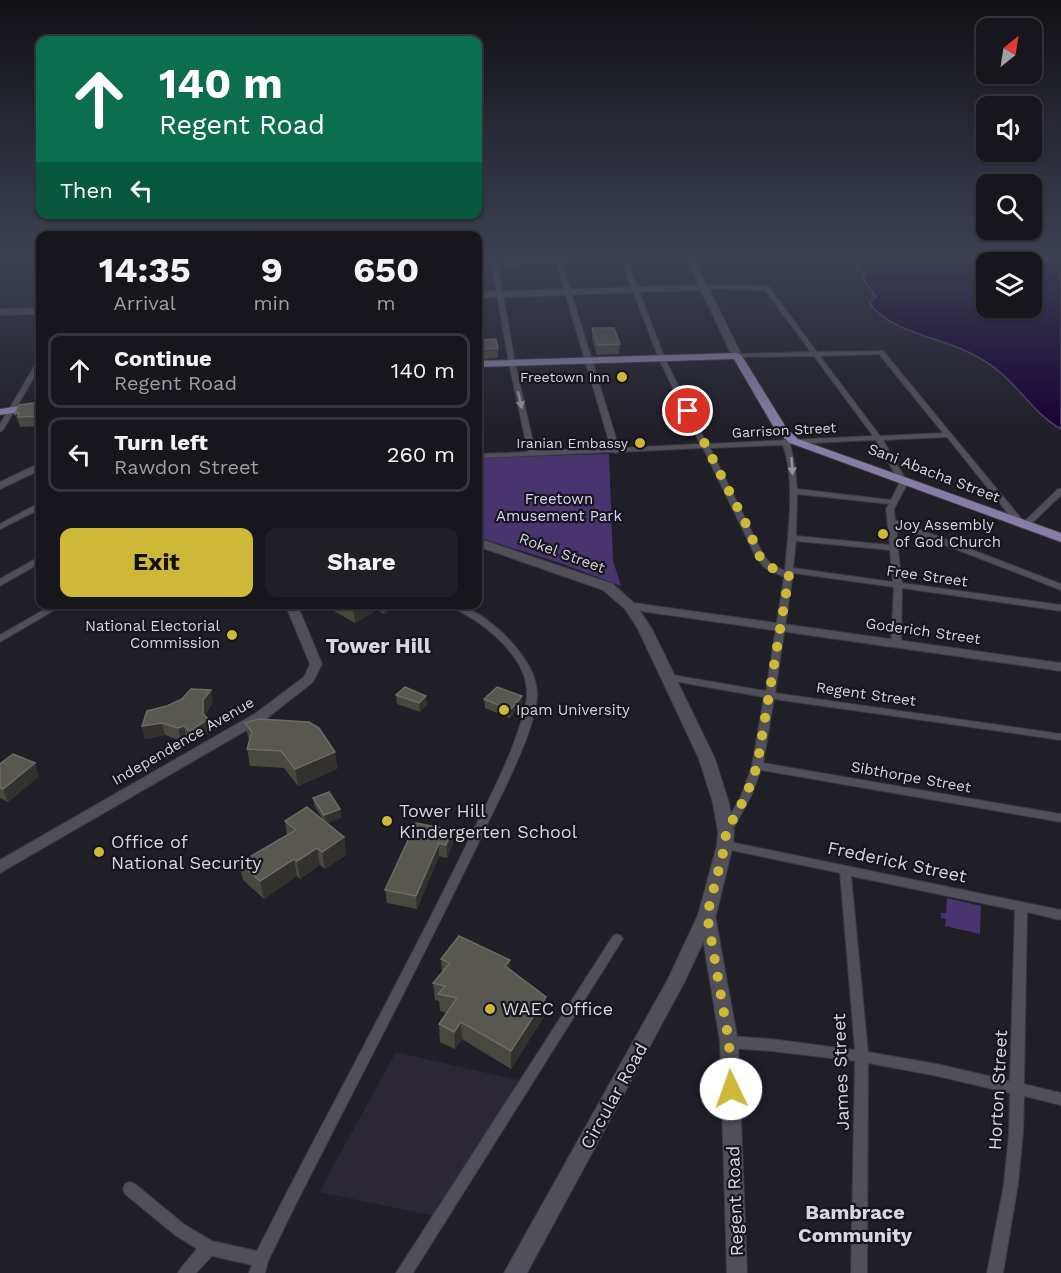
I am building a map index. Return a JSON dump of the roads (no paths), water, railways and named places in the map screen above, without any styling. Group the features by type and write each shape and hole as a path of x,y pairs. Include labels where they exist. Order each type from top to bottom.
{"main road":[{"path":"717,314 737,356 790,442"},
{"path":"482,364 737,356"},
{"path":"0,412 36,407"},
{"name":"Sani Abacha Street","path":"790,442 903,479 1061,538"},
{"path":"0,486 36,468"},
{"name":"Rokel Street","path":"482,544 608,587 630,606"},
{"path":"630,606 645,629 707,759 721,803 725,839"},
{"name":"Goderich Street","path":"630,606 1061,667"},
{"name":"Regent Road","path":"707,915 725,839"},
{"name":"Circular Road","path":"515,1273 628,1072 707,915"}],"street":[{"path":"504,314 532,454"},
{"path":"576,314 616,450"},
{"path":"645,314 662,359 746,524 760,557 768,566 789,573"},
{"path":"786,314 877,438 903,479 892,502 898,586 896,644"},
{"path":"737,356 880,352 1023,525 1061,491"},
{"path":"0,430 14,410 36,369"},
{"name":"Garrison Street","path":"482,456 949,435"},
{"name":"Regent Road","path":"725,839 746,796 757,766 781,627 793,538 790,442"},
{"path":"793,491 892,502"},
{"path":"0,527 36,508"},
{"path":"892,522 1061,586"},
{"path":"793,538 896,548"},
{"path":"0,583 36,562"},
{"name":"Free Street","path":"789,573 1061,608"},
{"path":"0,639 52,609"},
{"name":"Independence Avenue","path":"0,867 261,716 309,679 316,664 293,609"},
{"path":"130,1189 180,1230 209,1248 259,1266 323,1132 455,884 520,738 533,695 525,670 500,634 461,609"},
{"name":"Regent Street","path":"667,677 769,695 1061,737"},
{"name":"Sibthorpe Street","path":"757,766 1061,818"},
{"name":"Frederick Street","path":"725,839 845,871 1061,915"},
{"name":"James Street","path":"845,871 862,1054 859,1273"},
{"name":"Horton Street","path":"995,1273 1011,1184 1018,1088 1021,907"},
{"name":"Regent Road","path":"707,915 729,1042 737,1273"},
{"path":"404,1273 481,1157 616,939"},
{"path":"729,1042 862,1054 1061,1099"},
{"path":"186,1273 209,1248"}],"place":[{"name":"Freetown Inn","path":"622,377"},
{"name":"Iranian Embassy","path":"640,443"},
{"name":"Joy Assembly of God Church","path":"883,534"},
{"name":"National Electorial Commission","path":"232,635"},
{"name":"Ipam University","path":"504,710"},
{"name":"Tower Hill Kindergerten School","path":"387,821"},
{"name":"Office of National Security","path":"99,852"},
{"name":"WAEC Office","path":"490,1009"}],"district":[{"name":"Tower Hill","path":"378,646"},
{"name":"Bambrace Community","path":"855,1224"}],"park label":[{"name":"Freetown Amusement Park","path":"559,508"}]}
